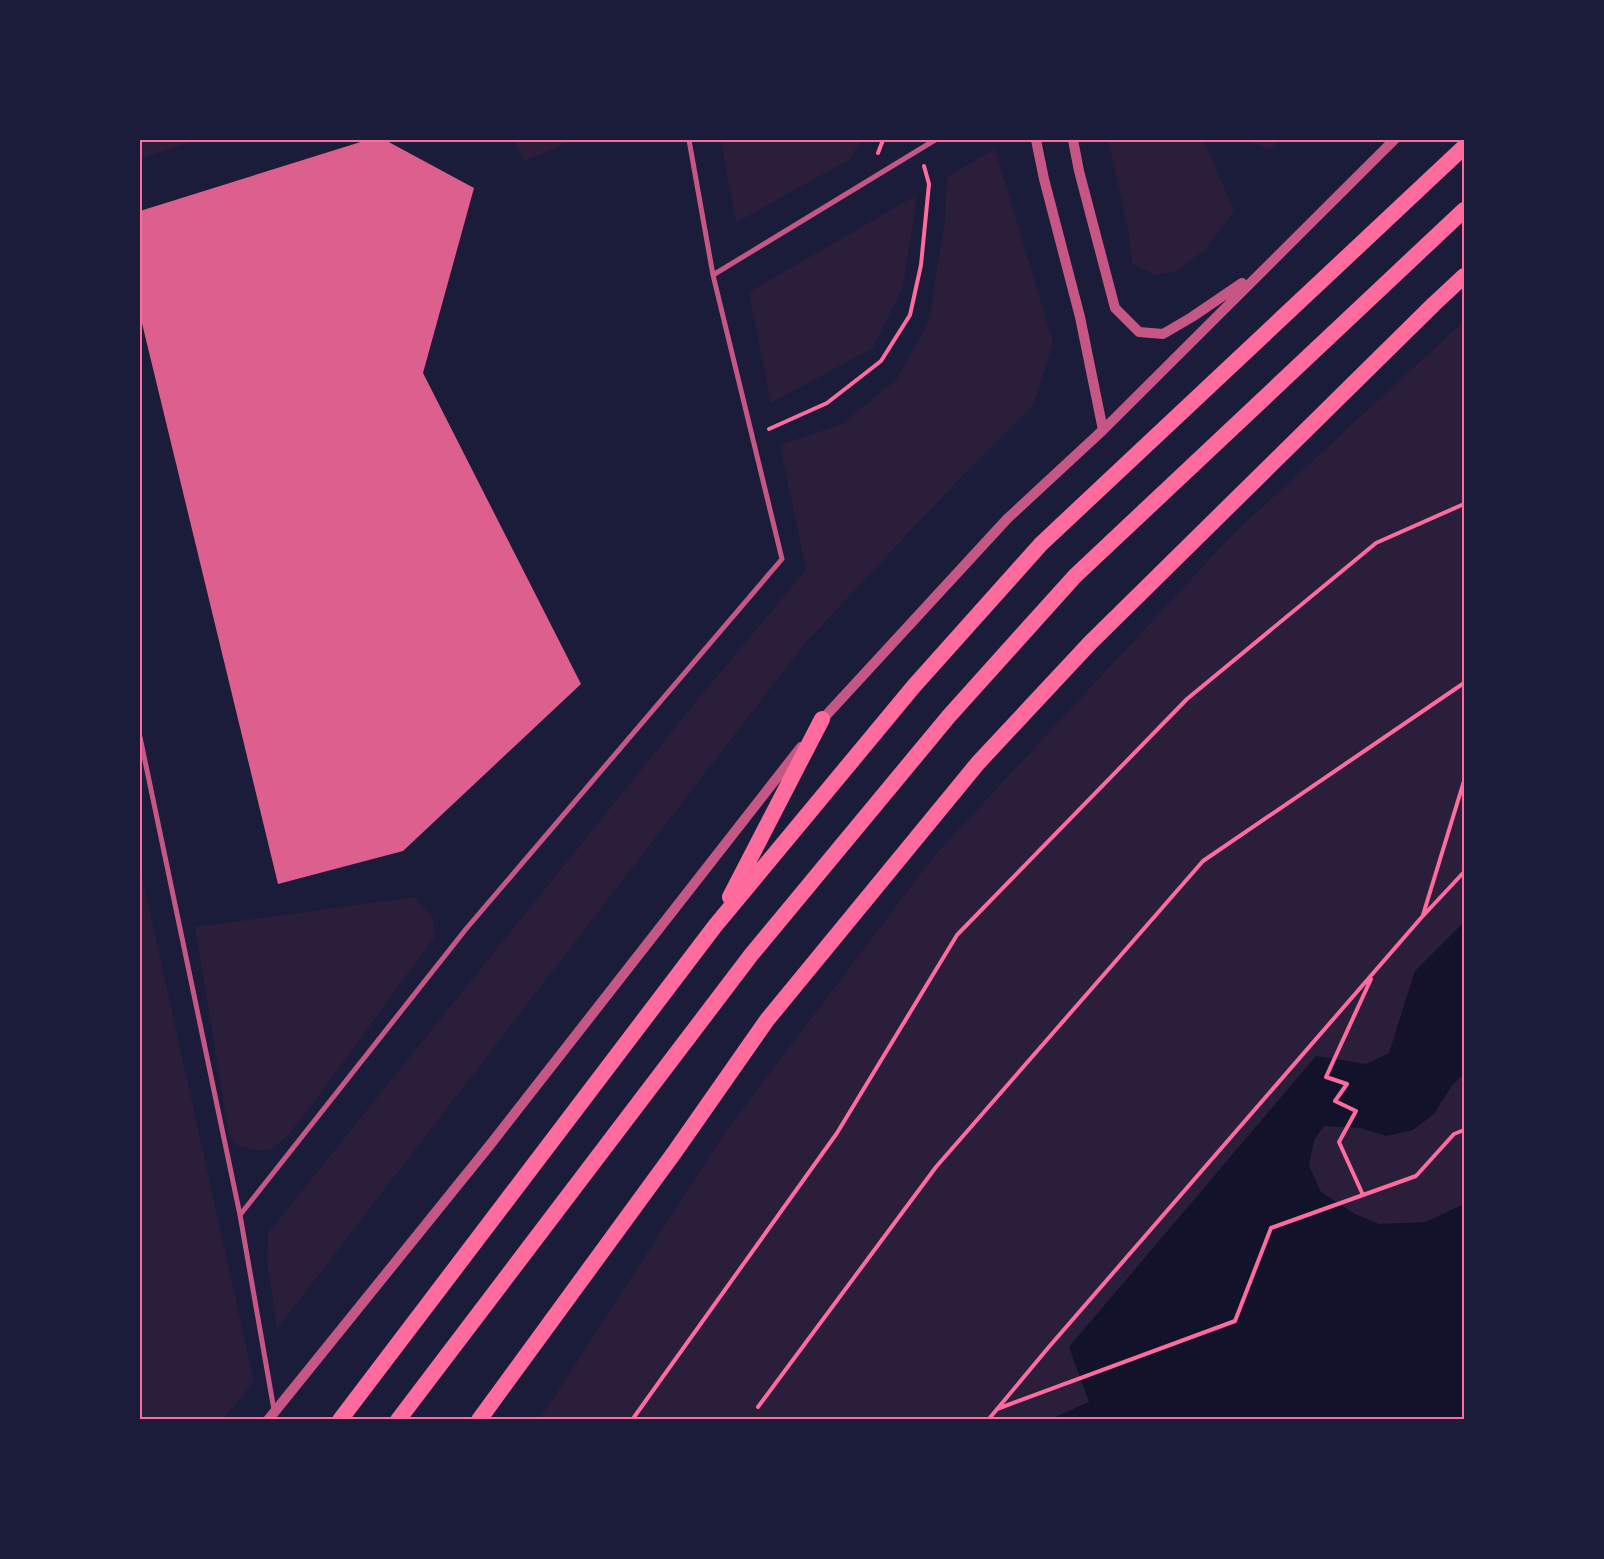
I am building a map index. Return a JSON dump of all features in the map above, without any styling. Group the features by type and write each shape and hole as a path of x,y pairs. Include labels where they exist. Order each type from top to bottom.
{"highway":[{"path":"340,1419 715,926 914,686 1041,544 1464,147"},
{"path":"398,1419 751,955 949,716 1075,576 1464,210"},
{"path":"479,1419 667,1162 767,1020 978,763 1090,643 1464,276"},
{"path":"715,926 822,719"}],"street":[{"path":"240,1215 466,929 782,559 713,274 689,140"},
{"path":"713,274 935,140"},
{"path":"1036,140 1080,317 1103,430"},
{"path":"1073,140 1115,308 1140,332 1163,334 1264,268"},
{"path":"271,1415 490,1145 822,719 1007,519 1103,430 1394,140"},
{"path":"140,737 240,1215 271,1415"}],"path":[{"path":"752,437 836,396 881,361 910,315 921,265 929,184 920,149"},
{"path":"632,1419 837,1133 957,935 1187,699 1376,543 1464,504"},
{"path":"758,1407 936,1167 1203,861 1464,683"},
{"path":"1421,918 1464,781"},
{"path":"988,1419 1421,918 1464,873"},
{"path":"1363,1195 1339,1142 1356,1110 1335,1101 1347,1084 1326,1077 1374,973"},
{"path":"996,1409 1235,1321 1270,1228 1416,1176 1454,1134 1464,1130"}],"shaded area":[{"path":"140,140 196,140 140,159"},
{"path":"514,140 574,140 524,161"},
{"path":"721,140 861,140 850,159 736,223"},
{"path":"1108,140 1204,140 1234,211 1206,249 1175,272 1155,275 1132,264 1128,229"},
{"path":"1246,140 1281,140 1270,150"},
{"path":"995,149 1053,342 1034,404 965,473 806,642 277,1329 267,1262 268,1233 694,704 806,570 780,445 842,424 897,379 929,321 945,219 947,177"},
{"path":"917,195 903,287 873,348 771,403 749,292"},
{"path":"1464,321 1464,1419 537,1420 549,1405 724,1134 934,856 1232,535"},
{"path":"140,867 254,1382 223,1419 140,1419"},
{"path":"414,897 433,917 435,936 289,1134 271,1150 255,1150 236,1145 229,1136 195,927"},
{"path":"1464,922 1464,1073 1451,1087 1434,1114 1413,1130 1386,1136 1361,1128 1324,1126 1314,1140 1309,1166 1321,1192 1355,1214 1379,1224 1425,1222 1464,1204 1464,1419 1048,1420 1089,1402 1069,1347 1316,1056 1366,1064 1389,1053 1415,971"}],"building":[{"path":"367,140 385,140 474,188 423,373 581,684 403,851 278,884 140,315 140,211"}]}
